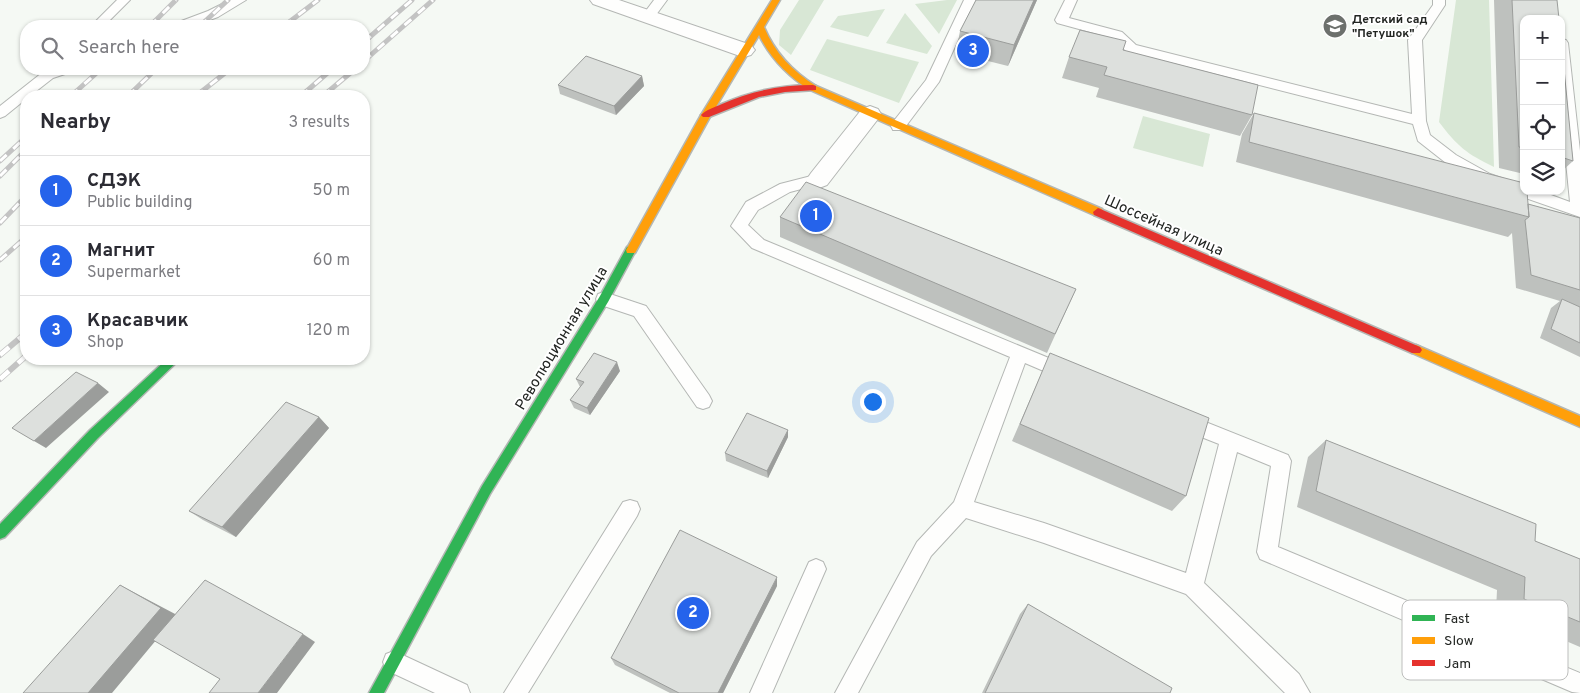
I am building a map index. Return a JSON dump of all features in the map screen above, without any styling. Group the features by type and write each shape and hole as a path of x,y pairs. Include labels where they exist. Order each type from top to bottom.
{"main road":[{"name":"Революционная улица","path":"376,693 486,490 604,299 706,115 776,0"},
{"name":"Шоссейная улица","path":"759,26 763,39 773,54 800,80 813,88 1580,422"},
{"path":"706,115 762,91 796,86 813,88"},
{"path":"0,533 94,434 168,365"}],"street":[{"path":"600,0 654,8 744,50"},
{"path":"819,179 870,114"}],"lane":[{"path":"103,20 124,0"},
{"path":"197,20 240,0"},
{"path":"898,126 932,82 970,0"},
{"path":"1071,0 1062,20 1117,35 1131,48 1419,122"},
{"path":"1439,0 1439,5 1414,40 1419,122 1423,137 1451,159 1485,178 1580,211 1563,60"},
{"path":"29,90 47,75"},
{"path":"0,114 20,98"},
{"path":"819,179 785,188 752,206 739,226 758,244 1084,380"},
{"path":"604,299 640,311 703,402"},
{"path":"846,693 924,550 962,508 1020,353"},
{"path":"1166,414 1281,461 1268,552 1402,609"},
{"path":"1192,586 1230,440"},
{"path":"962,508 1044,532 1192,586 1291,682 1299,693"},
{"path":"515,693 630,510"},
{"path":"761,693 816,569"},
{"path":"394,662 459,693"},
{"path":"1568,679 1580,684"}],"green space":[{"path":"799,0 824,0 791,55 779,45 780,30"},
{"path":"957,0 939,34 915,4"},
{"path":"1456,0 1489,0 1494,167 1463,149 1439,122"},
{"path":"885,9 868,37 830,27 838,16"},
{"path":"905,13 932,46 927,54 886,43"},
{"path":"827,39 919,62 899,103 810,70"},
{"path":"1143,116 1210,134 1203,167 1133,148"}],"building":[{"path":"976,0 1034,0 1014,45 960,31"},
{"path":"1512,0 1557,0 1559,15 1520,15 1519,147"},
{"path":"1080,30 1126,41 1123,50 1258,85 1252,115 1104,75 1107,67 1069,57"},
{"path":"586,56 642,76 614,106 558,85"},
{"path":"1565,79 1573,161 1565,158"},
{"path":"1254,113 1520,182 1520,195 1527,195 1529,217 1249,142"},
{"path":"806,182 1076,289 1055,334 780,217"},
{"path":"1528,204 1580,218 1580,290 1531,275 1525,220 1529,217"},
{"path":"1562,299 1580,307 1580,343 1551,329"},
{"path":"594,353 617,362 587,408 570,400 584,382 576,379"},
{"path":"1050,353 1209,418 1186,496 1020,424"},
{"path":"76,372 98,383 34,441 12,428"},
{"path":"286,402 319,417 222,527 189,511"},
{"path":"747,413 788,430 767,471 725,453"},
{"path":"1326,440 1536,524 1535,541 1580,559 1580,622 1568,617 1568,600 1524,599 1525,577 1316,491"},
{"path":"680,530 777,577 718,693 679,693 611,658"},
{"path":"205,580 303,634 258,693 209,693 220,679 153,640"},
{"path":"120,585 161,608 88,693 23,693"},
{"path":"1028,604 1172,688 1170,693 985,693"}],"railway":[{"path":"156,20 176,0"},
{"path":"206,20 228,0"},
{"path":"292,20 318,0"},
{"path":"370,37 412,0"},
{"path":"370,56 433,0"},
{"path":"78,90 94,75"},
{"path":"134,90 150,75"},
{"path":"204,90 222,75"},
{"path":"308,90 325,75"},
{"path":"330,90 348,75"},
{"path":"0,161 20,143"},
{"path":"0,176 20,156"},
{"path":"0,223 20,202"},
{"path":"0,260 20,242"},
{"path":"0,355 20,338"},
{"path":"0,379 20,361"}],"traffic: fast":[{"path":"376,693 486,490 604,299 631,250"},
{"path":"0,533 94,434 168,365"}],"traffic: slow":[{"path":"631,250 706,115 776,0"},
{"path":"759,26 774,54 796,76 813,88 1098,212"},
{"path":"1416,350 1580,422"}],"traffic: jam":[{"path":"706,115 758,94 785,89 813,88"},
{"path":"1098,212 1416,350"}],"place":[{"name":"Детский сад \"Петушок\"","path":"1335,26"},
{"name":"Красавчик","path":"973,51"},
{"name":"СДЭК","path":"816,216"},
{"name":"Магнит","path":"693,613"}]}
